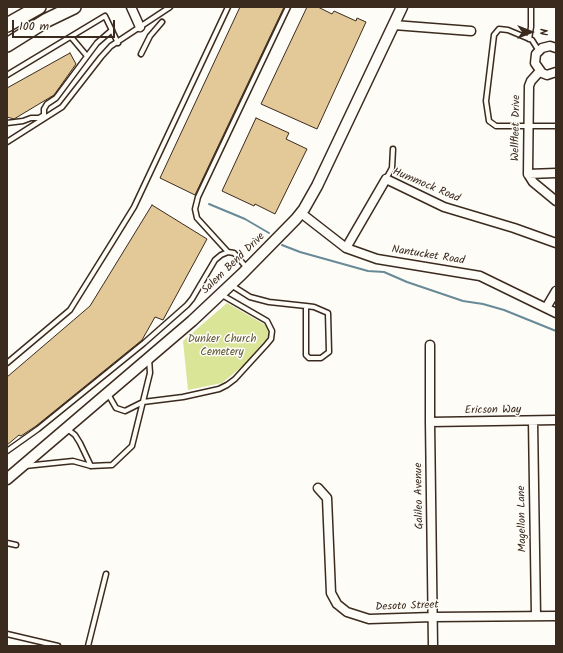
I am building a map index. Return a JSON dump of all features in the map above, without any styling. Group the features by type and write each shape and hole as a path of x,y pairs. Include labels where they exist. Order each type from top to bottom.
{"highway":[{"path":"7,25 39,7"},
{"path":"7,45 47,20 74,7"}],"street":[{"path":"131,7 140,27"},
{"name":"Salem Bend Drive","path":"7,478 192,321 248,269 301,213 328,165 402,7"},
{"path":"394,25 471,31"},
{"path":"556,48 550,46 542,48 536,54 535,63 540,71 547,75 556,72"},
{"name":"Wellfleet Drive","path":"540,71 531,81 529,86 528,174 533,182 556,201"},
{"path":"528,174 556,173"},
{"name":"Hummock Road","path":"346,248 386,179 444,207 514,228 556,243"},
{"name":"Nantucket Road","path":"301,213 346,248 377,259 480,276 556,313"},
{"path":"546,308 556,292"},
{"name":"Galileo Avenue","path":"430,345 433,646"},
{"name":"Ericson Way","path":"430,422 556,420"},
{"name":"Magellon Lane","path":"533,421 536,616"},
{"name":"Desoto Street","path":"318,488 327,498 331,593 337,604 347,612 369,619 556,616"}],"lane":[{"path":"7,142 40,119 62,107 100,57 111,46 118,43 170,7"},
{"path":"7,363 70,310 117,235 134,207 228,7"},
{"path":"228,252 197,218 195,209 198,196 288,7"},
{"path":"529,38 532,27 531,7"},
{"path":"7,75 106,16 118,43"},
{"path":"141,54 150,36 162,22"},
{"path":"540,51 535,42 529,38 508,30 499,29 494,35 486,101 488,121 496,126 556,126"},
{"path":"40,119 44,115 46,104 56,98 97,43 112,30"},
{"path":"71,37 87,56"},
{"path":"7,123 23,121 31,118 40,119"},
{"path":"386,179 392,168 393,149"},
{"path":"7,451 38,429 144,343 181,310 192,299 215,260 221,255 228,252 234,253 248,269"},
{"path":"230,285 250,297 269,302 306,306 322,309 328,313 329,352 321,358 309,358 306,355 306,306"},
{"path":"107,394 116,408 125,411 143,402 183,397 219,389 227,386 235,379 271,339 272,331 267,321 220,294"},
{"path":"21,467 73,461 91,466 112,465 132,446 150,373 149,359"},
{"path":"66,428 78,439 91,466"},
{"path":"7,543 16,546"},
{"path":"88,646 106,574"},
{"path":"7,634 58,646"}],"green space":[{"name":"Dunker Church Cemetery","path":"227,303 267,326 270,331 269,336 244,365 222,383 188,390 183,341"}],"building":[{"path":"240,7 284,7 195,195 160,178"},
{"path":"307,7 318,7 332,14 334,11 356,21 357,18 366,22 317,129 261,104"},
{"path":"70,53 76,64 54,95 14,119 7,117 7,88"},
{"path":"256,118 289,133 286,139 307,149 275,214 255,204 254,206 222,191"},
{"path":"152,205 207,239 163,320 155,317 142,340 36,426 21,436 19,435 7,445 7,377 90,306"}],"waterway":[{"path":"209,204 245,219 269,233"},
{"path":"282,245 300,252 368,271 384,272 407,282 463,301 483,304 504,310 556,331"}]}
